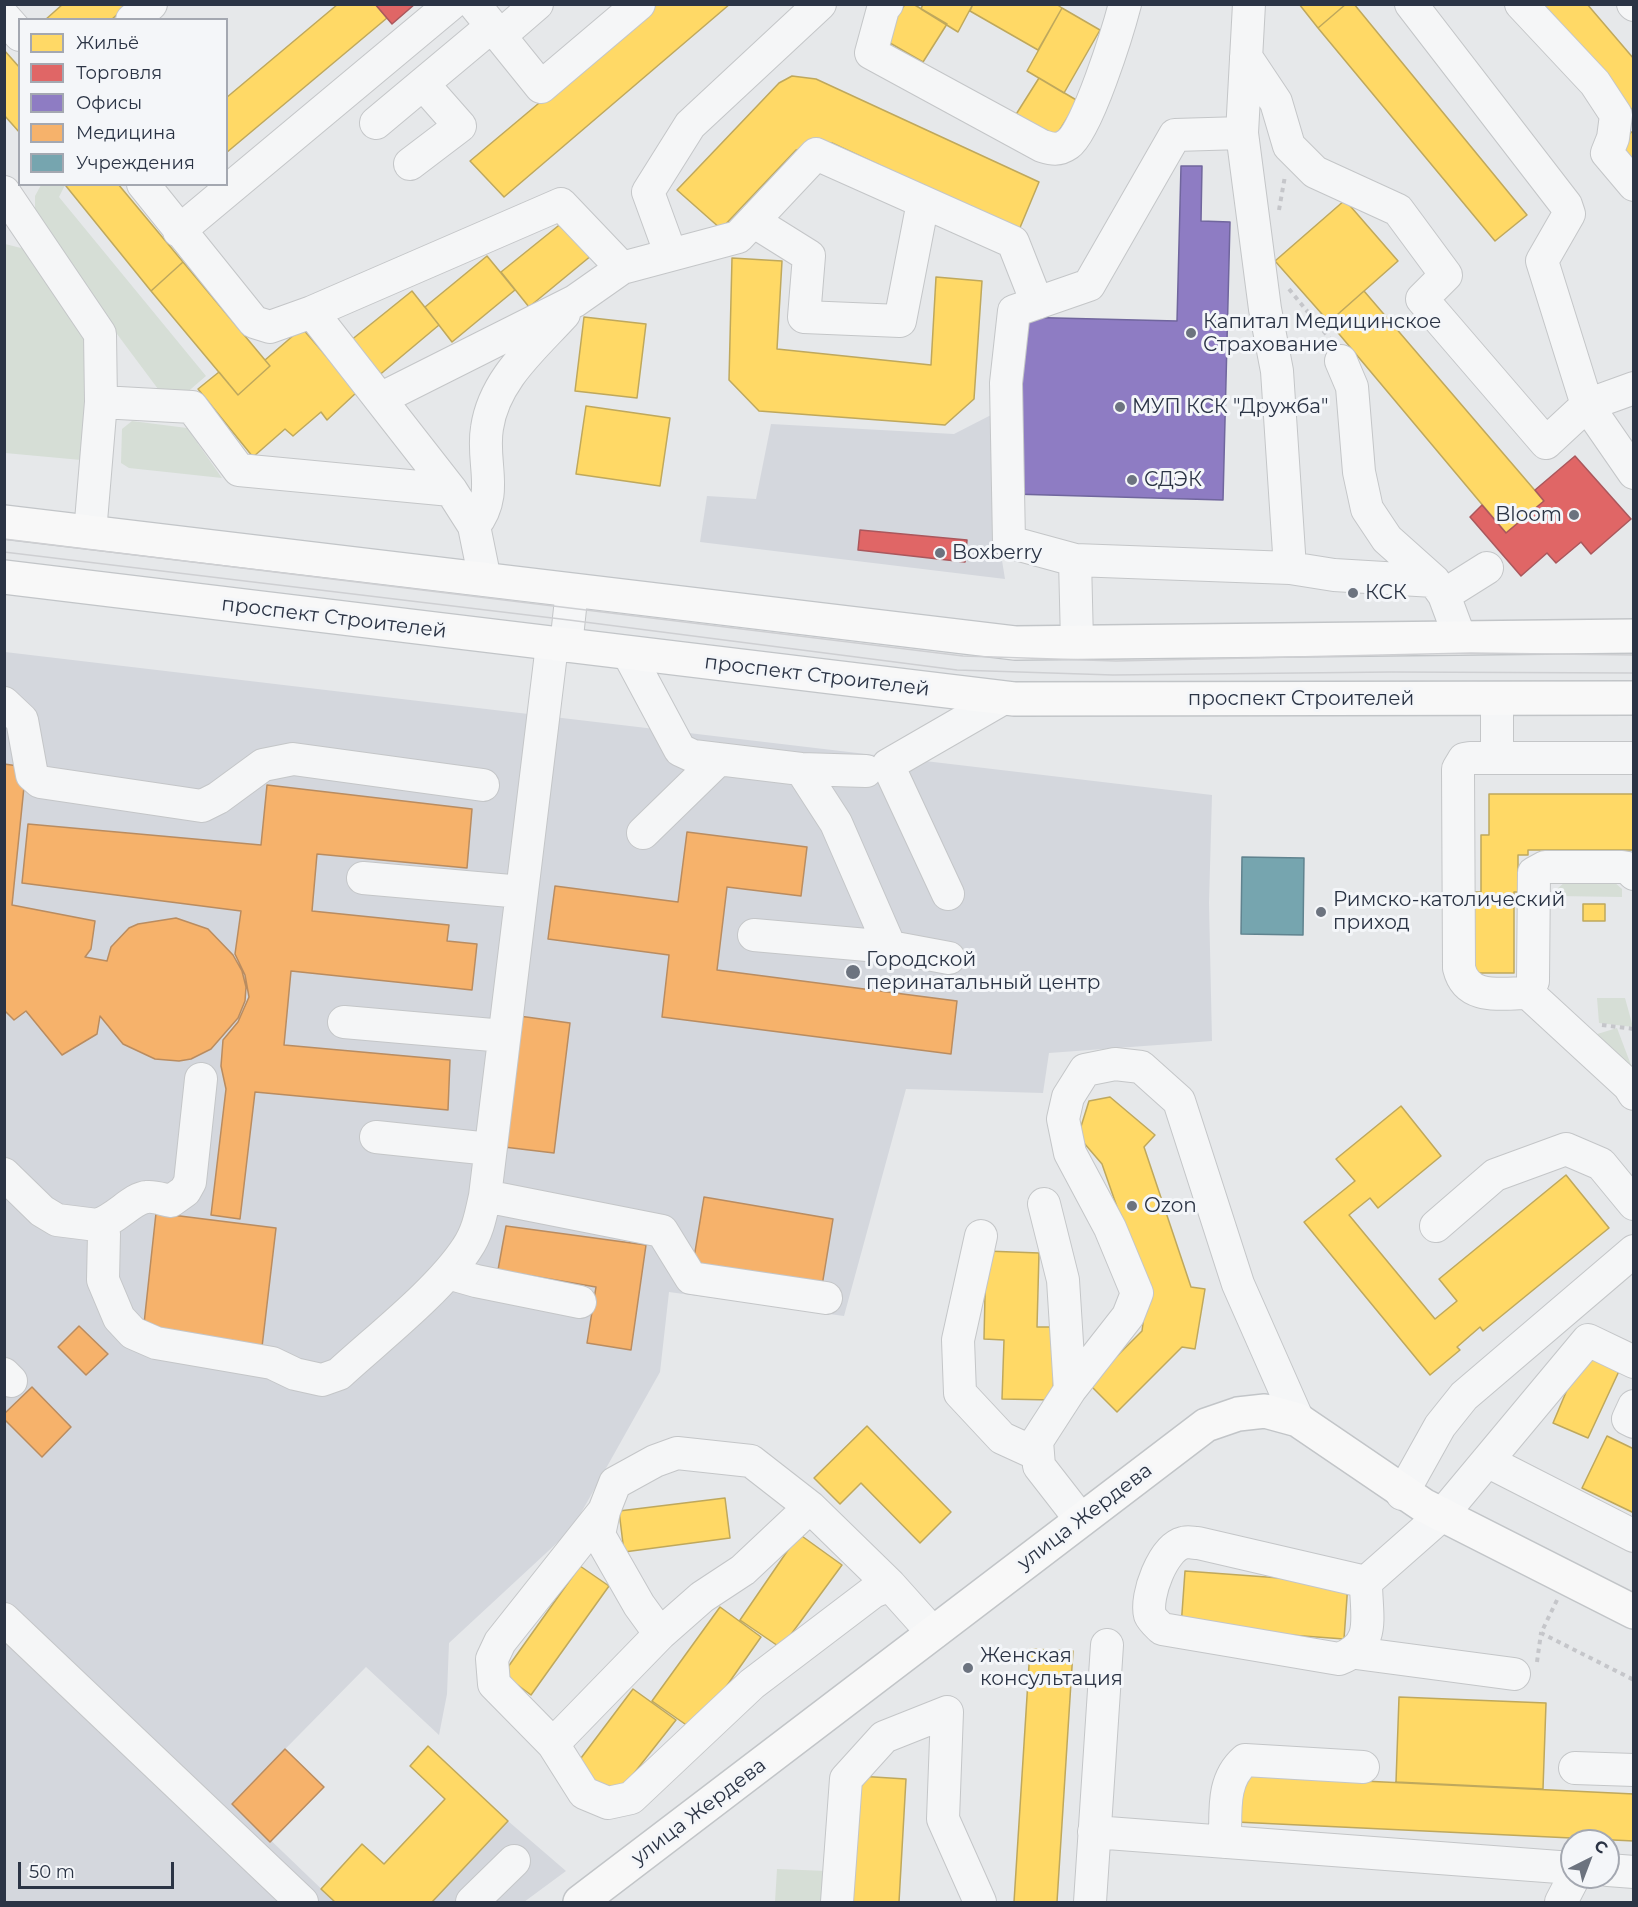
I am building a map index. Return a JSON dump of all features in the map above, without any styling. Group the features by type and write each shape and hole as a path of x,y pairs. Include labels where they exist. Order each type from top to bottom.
{"main road":[{"path":"4,522 1015,643 1634,636"},
{"name":"проспект Строителей","path":"4,577 1004,698 1634,698"},
{"name":"улица Жердева","path":"580,1902 1206,1425 1238,1414 1265,1411 1298,1420 1402,1494 1634,1612"}],"street":[{"path":"134,18 151,4"},
{"path":"179,231 451,4"},
{"path":"376,123 423,84 489,22 537,4"},
{"path":"489,22 541,87 639,4"},
{"path":"671,255 648,192 690,125 820,4"},
{"path":"888,4 884,9 871,53 1042,146 1055,150 1067,144 1079,133 1115,45 1125,4"},
{"path":"1249,4 1242,133 1265,309 1277,370 1290,568"},
{"path":"1411,4 1566,205 1569,214 1542,261 1587,405 1634,473"},
{"path":"1521,4 1595,83 1616,115 1613,138 1606,153 1634,185"},
{"path":"4,17 18,32"},
{"path":"1246,57 1276,102 1289,146 1315,172 1398,210 1446,275 1422,299 1546,443 1587,405 1634,388"},
{"path":"410,164 460,126 423,84"},
{"path":"1242,133 1175,135 1089,285 1014,311 1005,383 1009,542 1075,560 1290,568 1439,588 1487,568"},
{"path":"380,399 575,301 622,268 738,237 816,154 1013,242 1037,303"},
{"path":"145,186 254,322 270,327 312,312 561,204 622,268"},
{"path":"10,194 100,334 100,402 90,533"},
{"path":"753,221 809,256 804,317 900,321 923,202"},
{"path":"474,526 487,509 487,428 499,392 515,366 575,301"},
{"path":"312,312 451,490 474,526 485,580"},
{"path":"1341,361 1352,387 1359,472 1367,509 1387,539 1439,588 1460,638"},
{"path":"100,402 192,407 239,470 451,490"},
{"path":"1075,560 1077,642"},
{"path":"97,1225 104,1234 103,1280 109,1298 119,1318 133,1333 156,1343 272,1363 295,1374 322,1380 339,1374 448,1273 468,1247 478,1227 485,1196 522,892 559,645 572,590"},
{"path":"628,653 680,750 693,756 801,770 866,771"},
{"path":"948,894 888,765 1004,698"},
{"path":"1497,698 1497,758"},
{"path":"4,703 21,720 32,775 40,782 202,806 218,798 263,765 293,759 483,785"},
{"path":"1632,1088 1528,993 1482,993 1471,989 1462,980 1459,968 1458,769 1464,759 1634,758"},
{"path":"643,833 719,759"},
{"path":"801,770 836,822 891,947"},
{"path":"1528,993 1533,981 1534,873 1545,867 1622,867 1628,868 1634,874"},
{"path":"363,878 522,892"},
{"path":"753,935 891,947 949,958"},
{"path":"344,1022 504,1036"},
{"path":"1081,1520 1039,1466 1037,1441 1070,1390 1128,1316 1137,1293 1110,1228 1070,1153 1063,1119 1068,1097 1085,1070 1115,1064 1141,1067 1179,1101 1238,1284 1298,1420"},
{"path":"4,1174 42,1211 57,1220 97,1225 112,1221 136,1200 149,1196 171,1202 185,1191 190,1182 201,1079"},
{"path":"376,1137 490,1149"},
{"path":"1436,1226 1495,1175 1566,1149 1601,1164 1634,1204"},
{"path":"485,1196 662,1231 691,1278 826,1298"},
{"path":"1044,1204 1063,1280 1070,1390"},
{"path":"981,1236 958,1340 960,1393 1002,1438 1038,1454"},
{"path":"1402,1494 1440,1426 1464,1396 1634,1251"},
{"path":"448,1273 579,1302"},
{"path":"1356,1653 1366,1639 1366,1582 1442,1515 1588,1340 1634,1362"},
{"path":"1634,1406 1628,1419 1634,1422"},
{"path":"660,1634 639,1605 599,1535 604,1511 615,1483 655,1461 676,1453 750,1461 810,1507 890,1585 933,1633"},
{"path":"1488,1461 1634,1536"},
{"path":"553,1744 660,1634 702,1597 743,1570 810,1507"},
{"path":"604,1511 513,1624 492,1659 494,1684 553,1744 584,1793 608,1803 631,1798 752,1684 873,1592 890,1585"},
{"path":"1366,1582 1198,1543 1184,1542 1162,1561 1149,1601 1151,1617 1162,1629 1339,1659 1356,1653 1514,1674"},
{"path":"4,1619 302,1902"},
{"path":"1090,1902 1107,1645"},
{"path":"837,1902 846,1779 884,1737 947,1712 943,1819 980,1902"},
{"path":"1225,1842 1228,1786 1234,1770 1245,1760 1362,1767"},
{"path":"1575,1768 1634,1770"},
{"path":"1094,1832 1560,1867"},
{"path":"472,1902 513,1861"}],"path":[{"path":"1279,215 1289,146"},
{"path":"1288,288 1325,330 1341,361"},
{"path":"1567,1579 1541,1633 1634,1680"}],"shaded area":[{"path":"40,186 64,186 59,197 206,376 177,401 161,393 35,224 35,196"},
{"path":"5,244 33,251 95,346 92,461 5,453"},
{"path":"993,414 999,542 1005,579 700,542 707,496 756,499 771,424 954,434"},
{"path":"132,421 187,428 222,478 129,468 121,463 122,429"},
{"path":"5,652 1212,795 1209,903 1212,1041 1049,1053 1043,1093 906,1089 844,1316 669,1292 660,1372 572,1529 449,1643 447,1694 439,1735 366,1667 232,1803 335,1902 5,1902"},
{"path":"1565,882 1614,882 1622,889 1622,897 1557,896 1557,889"},
{"path":"1597,998 1625,998 1633,1027 1599,1023"},
{"path":"1617,1028 1631,1065 1627,1066 1594,1035"},
{"path":"508,1821 566,1871 524,1902 432,1902"},
{"path":"777,1869 827,1871 824,1902 775,1902"}],"building: Жильё":[{"path":"63,4 129,4 113,18 47,18"},
{"path":"338,4 375,4 387,18 228,151 228,96"},
{"path":"657,4 730,4 504,197 470,161"},
{"path":"905,4 913,4 947,24 923,62 883,39"},
{"path":"923,4 973,4 958,32 921,9"},
{"path":"973,4 1056,4 1062,8 1038,50 970,11"},
{"path":"1299,4 1346,4 1318,28"},
{"path":"1346,4 1354,4 1527,215 1495,241 1318,28"},
{"path":"1541,4 1587,4 1634,59 1634,112"},
{"path":"1062,8 1100,30 1064,93 1027,71"},
{"path":"4,50 18,66 18,131 4,115"},
{"path":"792,76 816,79 1039,182 1019,230 832,143 796,150 721,229 677,190 779,83"},
{"path":"1039,78 1078,101 1054,139 1015,116"},
{"path":"1634,130 1634,168 1615,147"},
{"path":"66,186 120,186 183,262 151,291"},
{"path":"1345,200 1398,261 1329,322 1275,261"},
{"path":"563,222 592,255 529,307 501,272"},
{"path":"487,256 515,290 452,342 425,307"},
{"path":"732,258 782,261 777,349 931,365 936,277 982,281 974,399 945,425 759,411 729,380"},
{"path":"183,262 270,366 238,395 151,291"},
{"path":"412,291 439,325 377,377 350,341"},
{"path":"1364,291 1544,501 1506,533 1329,322"},
{"path":"584,317 646,324 637,398 575,391"},
{"path":"302,328 357,392 327,420 321,412 293,436 285,429 253,457 198,389 219,372 238,395 270,366 265,360"},
{"path":"586,406 670,418 660,486 576,474"},
{"path":"1489,794 1634,794 1634,850 1528,850 1528,855 1518,855 1518,892 1514,892 1514,973 1474,973 1474,892 1481,892 1481,835 1489,835"},
{"path":"1583,904 1605,904 1605,921 1583,921"},
{"path":"1110,1097 1155,1135 1144,1147 1191,1287 1205,1289 1195,1349 1182,1347 1117,1412 1089,1384 1142,1331 1147,1293 1102,1164 1078,1136 1089,1101"},
{"path":"1401,1106 1441,1156 1378,1208 1370,1198 1349,1215 1435,1319 1457,1301 1439,1279 1566,1175 1609,1228 1483,1331 1480,1327 1457,1347 1460,1350 1430,1375 1304,1222 1355,1181 1336,1159"},
{"path":"986,1251 1039,1253 1037,1327 1055,1327 1053,1400 1002,1399 1004,1340 984,1339"},
{"path":"1583,1352 1620,1369 1588,1438 1553,1423"},
{"path":"867,1426 951,1512 920,1543 861,1483 840,1504 814,1478"},
{"path":"1607,1436 1634,1449 1634,1513 1582,1488"},
{"path":"725,1498 730,1538 624,1552 619,1511"},
{"path":"799,1534 842,1565 781,1648 740,1620"},
{"path":"580,1566 609,1586 531,1695 503,1674"},
{"path":"1185,1571 1348,1583 1344,1639 1181,1627"},
{"path":"720,1607 761,1637 695,1731 652,1701"},
{"path":"1030,1649 1073,1651 1057,1902 1014,1902"},
{"path":"633,1689 676,1720 616,1796 575,1766"},
{"path":"1399,1697 1546,1703 1543,1789 1396,1782"},
{"path":"428,1746 508,1821 432,1902 335,1902 321,1889 362,1844 384,1864 445,1799 410,1766"},
{"path":"1238,1775 1634,1794 1634,1841 1620,1840 1620,1829 1560,1829 1560,1837 1236,1822"},
{"path":"858,1776 906,1779 899,1902 851,1902"}],"building: Торговля":[{"path":"375,4 415,4 392,24"},
{"path":"1575,456 1631,519 1591,554 1581,542 1556,563 1547,553 1521,576 1470,517 1482,505 1506,533 1544,501 1535,490"},
{"path":"860,530 967,540 965,562 858,550"}],"building: Офисы":[{"name":"МУП КСК \"Дружба\"","path":"1181,166 1202,166 1201,221 1230,222 1223,500 1012,494 1016,317 1177,321"}],"building: Медицина":[{"path":"4,764 26,767 12,905 95,921 91,949 85,957 107,961 111,947 129,928 138,924 176,918 208,929 233,955 242,971 246,987 245,1001 238,1018 211,1049 191,1059 179,1061 155,1059 123,1044 100,1016 97,1034 62,1055 26,1011 14,1020 4,1010"},
{"path":"267,785 472,809 467,868 317,854 312,911 449,925 447,941 477,944 472,990 291,971 284,1045 450,1060 448,1110 255,1092 240,1219 211,1215 226,1089 221,1066 223,1040 238,1022 249,997 245,975 235,954 241,911 22,883 28,824 261,845"},
{"path":"687,832 807,847 801,896 727,887 717,970 957,1001 951,1054 662,1017 669,955 548,939 555,886 678,902"},
{"path":"519,1016 570,1023 554,1153 504,1147"},
{"path":"704,1197 833,1219 822,1286 693,1264"},
{"path":"156,1213 276,1228 262,1347 143,1333"},
{"path":"506,1226 646,1245 631,1350 587,1343 596,1287 498,1270"},
{"path":"79,1326 108,1354 86,1375 58,1347"},
{"path":"32,1387 71,1427 42,1457 4,1419 4,1414"},
{"path":"285,1749 324,1787 270,1842 232,1804"}],"building: Учреждения":[{"path":"1242,857 1304,858 1303,935 1241,934"}],"tram line":[{"path":"4,539 963,656 1116,661 1471,653 1634,655"},
{"path":"4,552 569,620 957,670 1113,675 1391,672 1634,673"}],"place":[{"name":"Капитал Медицинское Страхование","path":"1191,333"},
{"name":"МУП КСК \"Дружба\"","path":"1120,407"},
{"name":"СДЭК","path":"1132,480"},
{"name":"Bloom","path":"1574,515"},
{"name":"Boxberry","path":"940,553"},
{"name":"КСК","path":"1353,593"},
{"name":"Римско-католический приход","path":"1321,912"},
{"name":"Городской перинатальный центр","path":"853,972"},
{"name":"Ozon","path":"1132,1206"},
{"name":"Женская консультация","path":"968,1668"}]}
